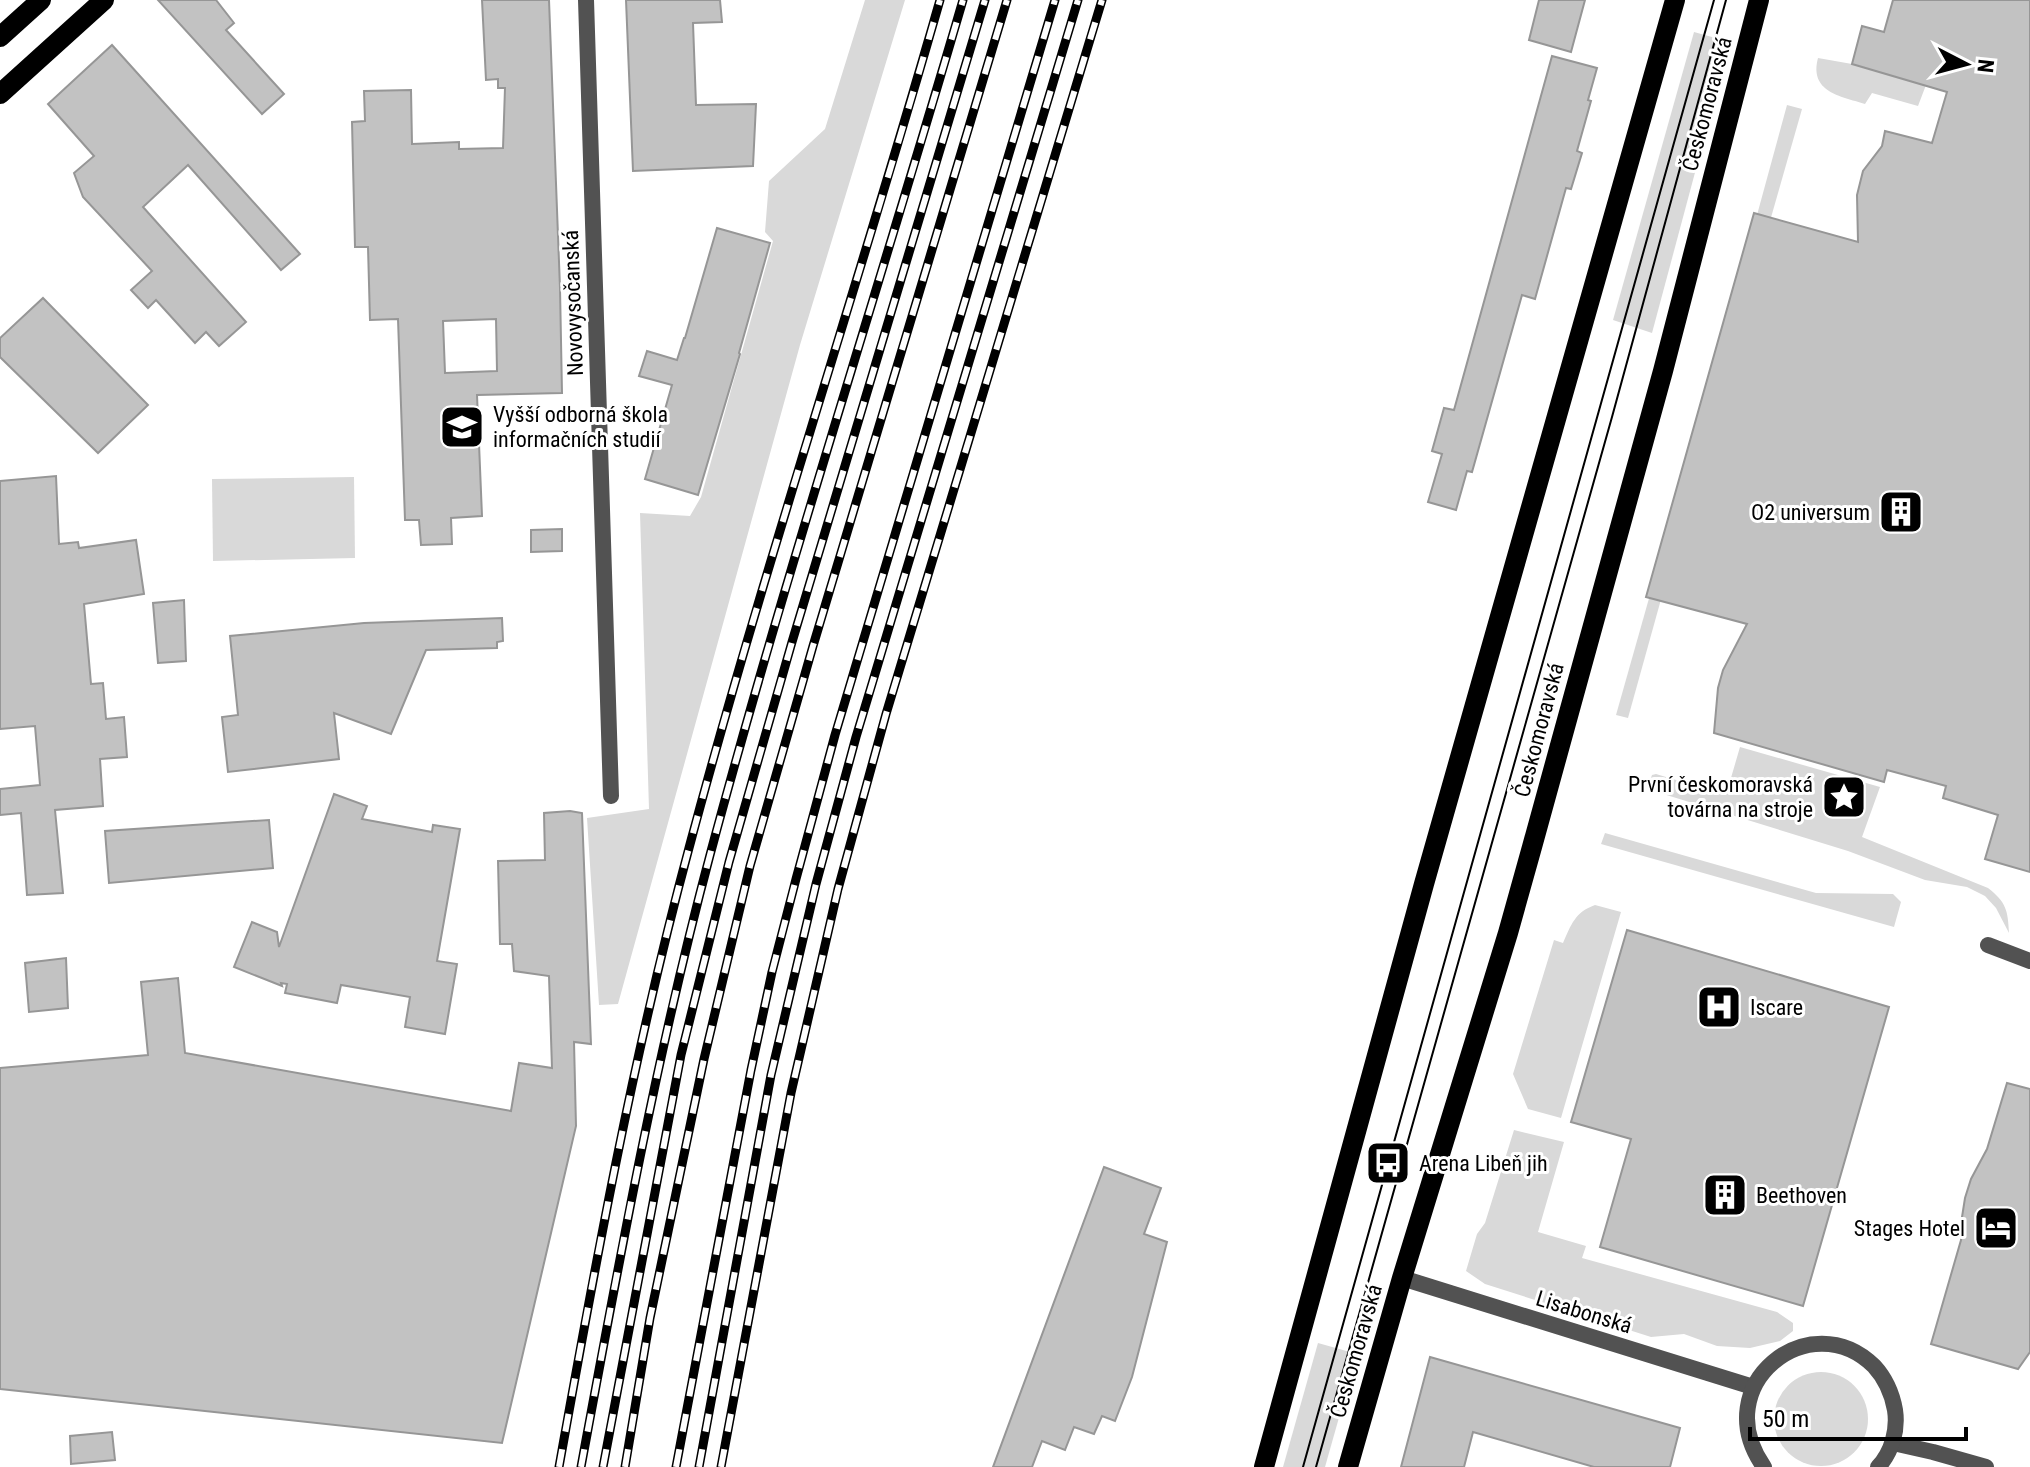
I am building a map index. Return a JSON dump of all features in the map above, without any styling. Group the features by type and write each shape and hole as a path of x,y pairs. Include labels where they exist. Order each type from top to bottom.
{"main road":[{"path":"0,37 41,0"},
{"path":"0,94 104,0"},
{"path":"1264,1467 1432,857 1675,0"},
{"name":"Českomoravská","path":"1348,1467 1402,1278 1508,933 1663,371 1759,0"}],"street":[{"name":"Novovysočanská","path":"586,0 611,796"},
{"path":"1988,945 2030,961"},
{"name":"Lisabonská","path":"1402,1278 1753,1387"},
{"path":"1764,1467 1755,1454 1747,1432 1747,1409 1753,1387 1765,1369 1782,1355 1802,1346 1823,1344 1844,1347 1865,1358 1882,1375 1893,1396 1896,1420 1893,1443 1878,1467"},
{"path":"1893,1443 1986,1467"}],"shaded area":[{"path":"865,0 905,0 800,345 618,1004 599,1005 587,818 649,809 640,513 690,516 701,497 773,241 765,232 769,181 825,129"},
{"path":"1694,32 1730,42 1652,333 1613,320"},
{"path":"1818,58 1852,64 1926,85 1918,106 1872,93 1865,104 1837,95 1822,85 1816,69"},
{"path":"1787,105 1802,109 1758,263 1745,259"},
{"path":"354,477 355,558 213,561 212,479"},
{"path":"1659,563 1670,567 1628,718 1616,715"},
{"path":"1740,747 1880,787 1862,837 1988,888 2005,907 2009,933 1996,908 1985,896 1967,887 1925,880 1848,851 1647,789 1652,775 1656,774 1726,795"},
{"path":"1605,833 1816,893 1893,894 1901,902 1894,927 1601,844"},
{"path":"1595,905 1621,912 1561,1118 1528,1109 1513,1074 1554,940 1563,943 1578,915"},
{"path":"1514,1130 1564,1142 1538,1232 1586,1246 1582,1258 1777,1312 1793,1323 1793,1331 1780,1341 1750,1348 1717,1346 1684,1334 1651,1337 1485,1284 1466,1271 1477,1234 1485,1223"},
{"path":"1318,1343 1357,1354 1325,1467 1283,1467"},
{"path":"1812,1372 1830,1372 1855,1385 1865,1401 1868,1419 1865,1437 1855,1453 1830,1466 1812,1466 1787,1453 1774,1428 1774,1410 1787,1385"}],"building":[{"path":"158,0 216,0 234,23 226,30 284,94 262,114"},
{"path":"482,0 549,0 562,393 477,395 482,516 451,518 452,544 421,545 419,520 405,520 398,319 370,320 368,247 355,247 352,122 365,121 364,91 411,90 412,144 459,142 459,149 503,148 505,88 498,88 498,79 486,80","holes":["496,319 497,371 445,373 443,321"]},
{"path":"626,0 720,0 722,22 693,23 696,105 756,104 753,166 633,171"},
{"path":"1539,0 1585,0 1571,52 1529,40"},
{"name":"O2 universum","path":"1893,0 2030,0 2030,872 1985,859 1998,815 1943,798 1946,786 1887,770 1884,782 1714,733 1718,688 1723,670 1747,624 1646,597 1754,213 1858,242 1857,195 1863,171 1882,146 1885,131 1932,143 1947,92 1852,64 1862,26 1884,32"},
{"path":"112,45 300,254 281,270 188,165 143,207 246,322 219,346 206,332 195,343 156,300 148,308 131,290 152,271 83,197 74,173 94,156 48,104"},
{"path":"1552,56 1597,68 1577,151 1582,153 1571,189 1566,188 1535,299 1522,295 1472,472 1467,471 1456,510 1428,502 1442,454 1432,451 1444,408 1454,410"},
{"path":"717,228 770,243 698,495 645,479 672,385 639,376 647,351 677,360"},
{"path":"43,298 148,405 98,453 0,357 0,338"},
{"path":"56,476 59,544 78,542 79,548 136,540 144,594 84,604 91,684 103,683 106,719 124,717 127,757 100,759 103,806 55,810 63,893 27,895 21,813 0,815 0,789 40,785 35,726 0,729 0,481"},
{"path":"562,529 562,551 531,552 531,530"},
{"path":"184,600 186,661 158,663 153,603"},
{"path":"502,618 503,641 497,642 497,648 426,650 391,734 334,713 339,759 228,772 222,717 238,715 230,636 364,623"},
{"path":"334,794 367,806 362,819 432,832 433,825 460,829 437,961 457,964 445,1034 405,1027 410,997 341,985 337,1003 285,993 287,984 281,983 282,986 234,967 252,922 277,932 279,947"},
{"path":"544,813 582,813 591,1044 574,1042 576,1126 502,1443 0,1389 0,1068 148,1055 141,982 178,978 185,1053 511,1111 519,1063 552,1068 549,976 514,971 512,944 500,944 498,861 545,860"},
{"path":"269,820 273,868 109,883 105,831"},
{"path":"1627,930 1889,1007 1803,1306 1600,1247 1631,1139 1571,1122"},
{"path":"66,958 68,1008 29,1012 25,963"},
{"name":"Stages Hotel","path":"2007,1083 2030,1089 2030,1352 2018,1369 1931,1344 1961,1240 1965,1198 1987,1149"},
{"path":"1104,1167 1161,1188 1144,1234 1167,1242 1132,1377 1115,1421 1102,1416 1094,1434 1074,1427 1065,1450 1042,1441 1032,1467 993,1467"},
{"path":"1430,1357 1680,1428 1670,1467 1594,1467 1473,1432 1464,1467 1401,1467"},
{"path":"112,1432 115,1460 71,1464 70,1436"}],"tram line":[{"path":"1303,1467 1714,0"},
{"path":"1316,1467 1612,417 1726,0"}],"railway":[{"path":"559,1467 633,1079 669,925 749,635 940,0"},
{"path":"581,1467 655,1083 710,855 770,640 963,0"},
{"path":"603,1467 681,1055 729,862 985,0"},
{"path":"625,1467 650,1318 704,1059 750,866 1007,0"},
{"path":"676,1467 751,1070 796,879 835,735 1055,0"},
{"path":"699,1467 771,1075 816,884 856,737 1078,0"},
{"path":"721,1467 791,1093 838,889 886,714 1102,0"}],"place":[{"name":"Vyšší odborná škola informačních studií","path":"462,427"},
{"name":"O2 universum","path":"1901,512"},
{"name":"První českomoravská továrna na stroje","path":"1844,797"},
{"name":"Iscare","path":"1719,1007"},
{"name":"Arena Libeň jih","path":"1388,1163"},
{"name":"Beethoven","path":"1725,1195"},
{"name":"Stages Hotel","path":"1996,1228"}]}
